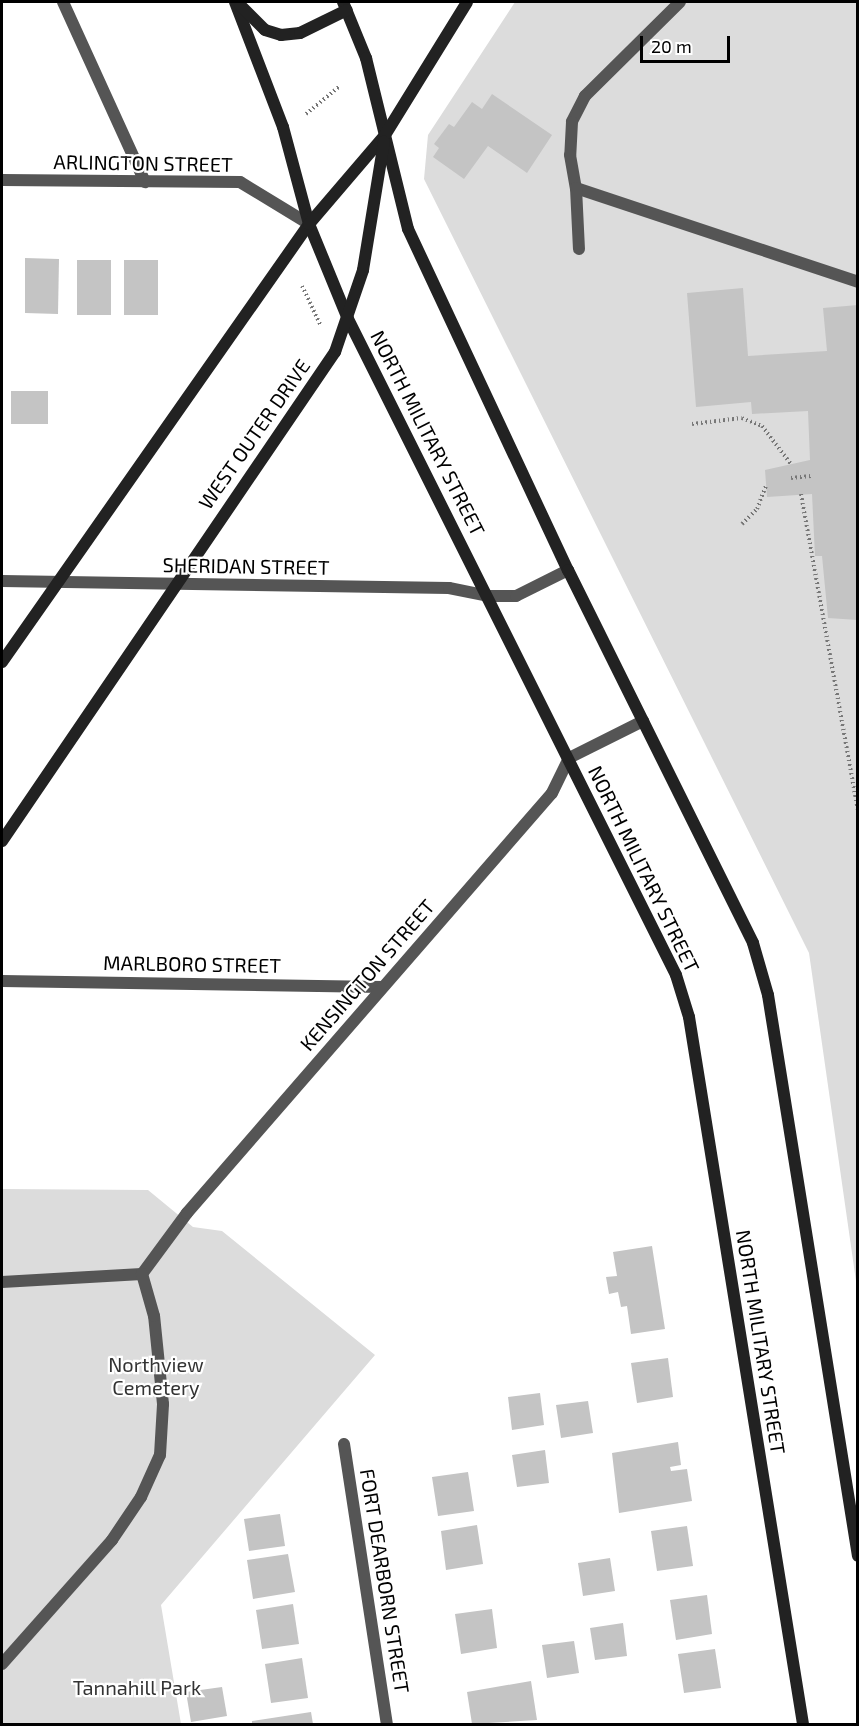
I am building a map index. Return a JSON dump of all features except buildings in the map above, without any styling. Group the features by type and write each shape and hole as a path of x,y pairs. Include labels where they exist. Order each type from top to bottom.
{"street":[{"path":"63,2 145,182"},
{"path":"237,2 264,30 281,35 300,33 345,6"},
{"path":"237,2 283,126 309,224"},
{"path":"2,662 54,582 309,224 385,135 467,2"},
{"path":"579,249 576,188 570,155 572,122 585,96 680,2"},
{"name":"WEST OUTER DRIVE","path":"2,841 335,352 363,270 385,135 366,58 345,6"},
{"path":"385,135 408,229 568,570 753,943 768,995 858,1556"},
{"name":"ARLINGTON STREET","path":"2,180 240,183 309,224"},
{"path":"576,188 858,282"},
{"name":"NORTH MILITARY STREET","path":"309,224 348,319 489,596 676,975 689,1017 803,1725"},
{"name":"SHERIDAN STREET","path":"2,581 449,588 489,596 516,596 568,570"},
{"path":"569,758 643,721"},
{"name":"KENSINGTON STREET","path":"142,1274 187,1213 552,793 569,758"},
{"name":"MARLBORO STREET","path":"2,981 382,987"},
{"path":"2,1282 142,1274 154,1316 163,1404 159,1455 141,1497 112,1540 2,1664"},
{"name":"FORT DEARBORN STREET","path":"344,1444 387,1725"}],"path":[{"path":"306,114 340,86"},
{"path":"302,286 321,326"},
{"path":"692,424 742,418 762,426 791,464"},
{"path":"791,478 811,476"},
{"path":"742,524 757,509 766,486"},
{"path":"801,494 858,812"}],"green space":[{"path":"515,2 857,2 857,1288 809,953 424,179 428,135"},
{"name":"Northview Cemetery","path":"2,1189 148,1190 193,1227 222,1231 375,1355 161,1605 181,1724 2,1724"}],"park label":[{"name":"Tannahill Park","path":"137,1687"}]}
